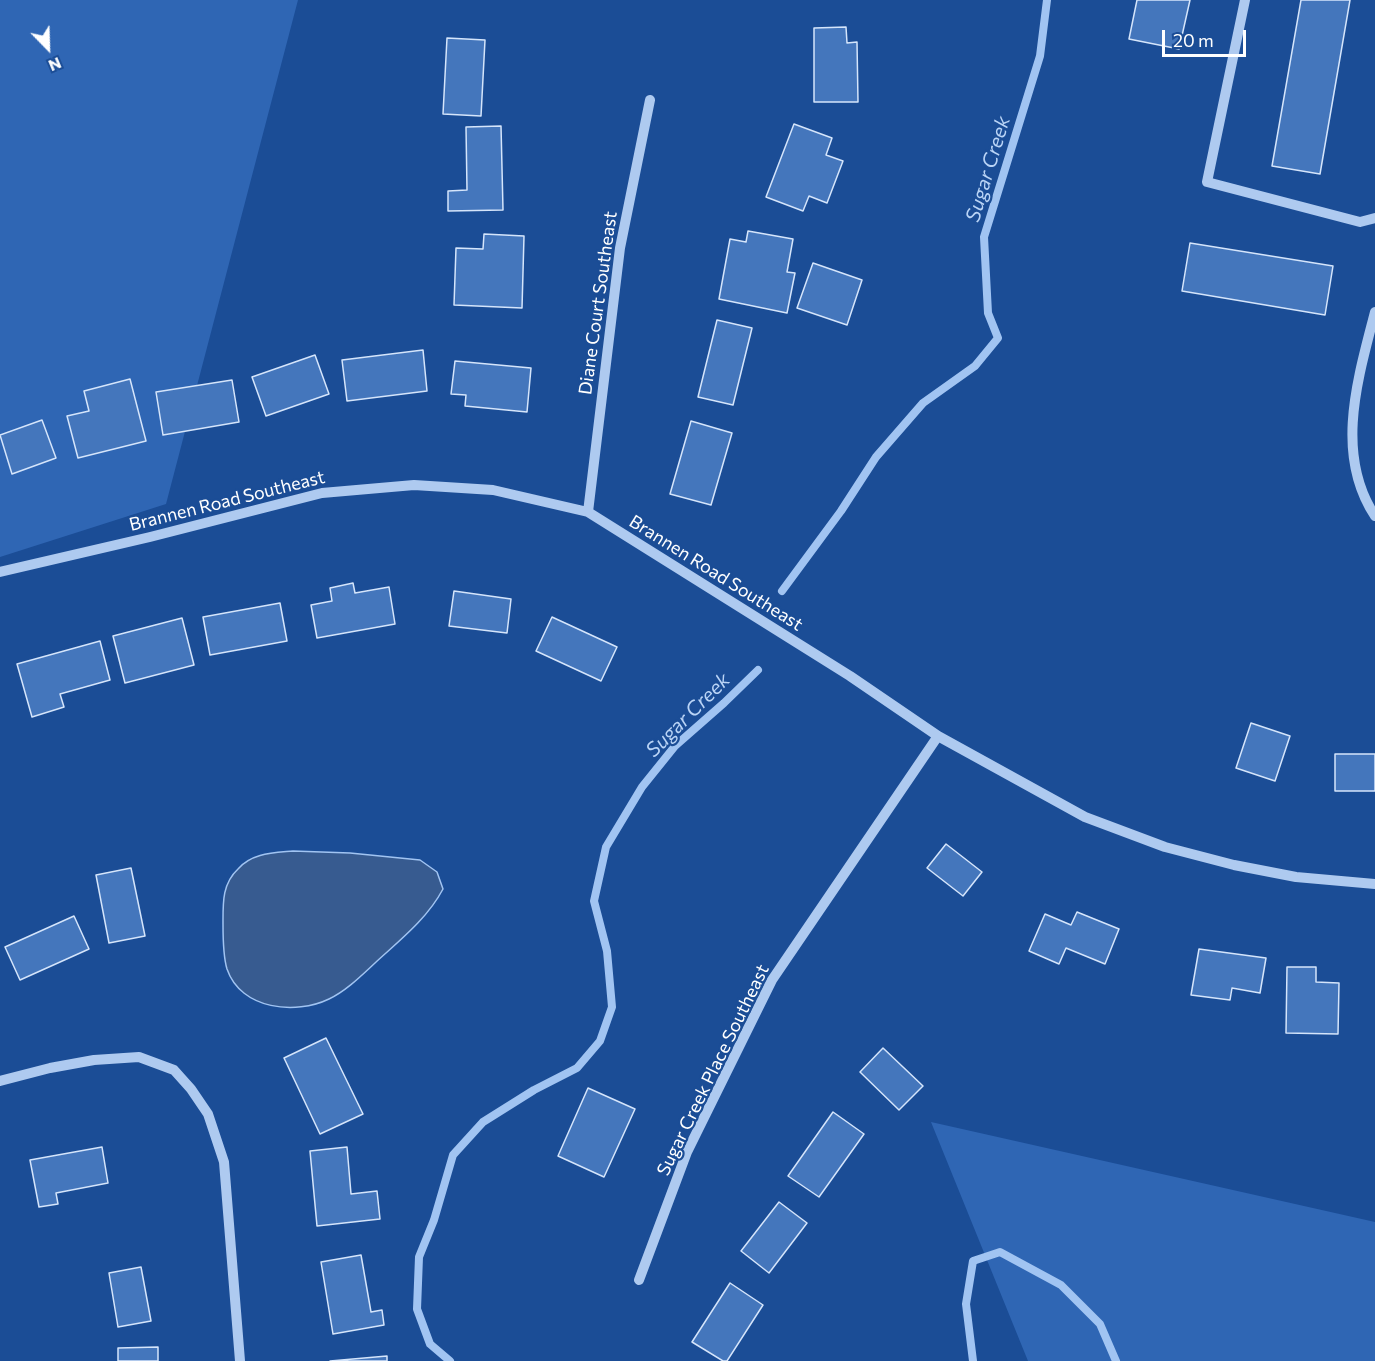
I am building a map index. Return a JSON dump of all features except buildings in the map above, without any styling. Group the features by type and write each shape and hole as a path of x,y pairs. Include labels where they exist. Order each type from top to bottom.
{"street":[{"path":"1245,0 1207,182 1360,222 1375,218"},
{"name":"Diane Court Southeast","path":"588,512 620,248 650,100"},
{"path":"1375,312 1357,385 1352,428 1356,475 1375,516"},
{"name":"Brannen Road Southeast","path":"0,572 322,493 414,485 493,490 588,512 850,676 938,736 1085,817 1165,847 1234,865 1296,877 1375,884"},
{"name":"Sugar Creek Place Southeast","path":"639,1280 687,1152 772,980 938,736"},
{"path":"0,1081 94,1060 139,1057 174,1070 191,1089 208,1114 224,1162 240,1361"}],"shaded area":[{"path":"0,0 298,0 166,504 0,557"},
{"path":"293,851 350,853 420,860 437,872 443,889 437,900 412,929 347,988 329,999 301,1007 271,1005 257,1001 244,993 234,983 227,969 223,941 224,894 233,875 244,864 256,857"},
{"path":"931,1122 1375,1222 1375,1361 1028,1361"}],"waterway":[{"name":"Sugar Creek","path":"782,591 841,511 876,457 923,403 975,366 998,338 988,313 984,237 1040,56 1047,0"},
{"name":"Sugar Creek","path":"450,1361 430,1344 417,1309 419,1257 434,1220 453,1155 483,1122 534,1090 577,1068 600,1041 612,1007 607,951 594,901 606,847 642,787 675,746 758,670"},
{"name":"Sugar Creek","path":"973,1361 966,1304 973,1261 1000,1252 1061,1285 1100,1324 1116,1361"}]}
